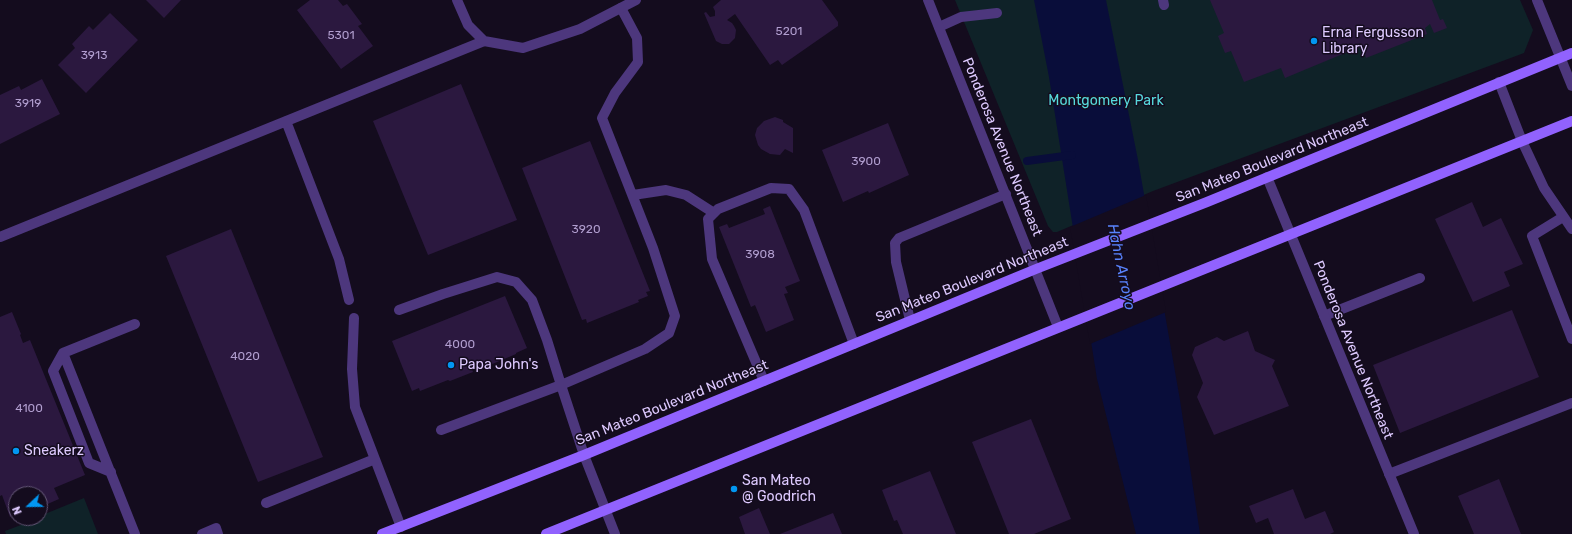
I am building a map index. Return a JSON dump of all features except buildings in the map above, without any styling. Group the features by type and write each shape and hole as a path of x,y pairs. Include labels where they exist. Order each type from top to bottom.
{"main road":[{"name":"San Mateo Boulevard Northeast","path":"382,534 584,455 1052,262 1165,218 1572,53"},
{"path":"546,534 1572,121"}],"street":[{"path":"457,0 468,26 484,41"},
{"path":"0,237 484,41 523,48 580,29 636,0"},
{"name":"Ponderosa Avenue Northeast","path":"928,0 1058,327"},
{"path":"1537,0 1572,86"},
{"path":"441,430 561,385 645,349 669,333 675,316 654,248 602,118 615,93 638,62 637,38 621,8"},
{"path":"938,27 961,17 998,13"},
{"path":"1499,82 1522,141 1544,188 1572,229"},
{"path":"286,121 339,259 349,300"},
{"name":"Ponderosa Avenue Northeast","path":"1267,177 1414,534"},
{"path":"764,381 712,260 708,219 718,209 771,188 789,188 804,210 854,344"},
{"path":"632,195 666,190 686,195 714,213"},
{"path":"910,320 896,262 894,242 899,238 1006,194"},
{"path":"1563,217 1532,236 1571,334"},
{"path":"399,310 497,277 516,282 532,300 547,340 584,455 615,534"},
{"path":"1324,316 1420,278"},
{"path":"354,318 352,369 355,407 401,527"},
{"path":"111,472 89,463 53,371 63,353 135,324"},
{"path":"63,353 135,534"},
{"path":"1389,474 1572,403"},
{"path":"266,503 375,459"},
{"path":"202,534 216,528 218,534"}],"green space":[{"name":"Montgomery Park","path":"955,0 1520,0 1533,30 1524,53 1153,191 1057,232 1053,232 1048,226"},
{"path":"84,498 98,534 6,534 5,531 18,526 48,526 48,513"}],"water":[{"name":"Hahn Arroyo","path":"1034,0 1106,0 1138,160 1180,400 1200,534 1136,534 1097,379 1049,77"}],"pier":[{"path":"1146,195 1166,312 1090,344 1070,227"}],"waterway":[{"path":"1027,161 1072,155"}],"place":[{"name":"Erna Fergusson Library","path":"1314,41"},
{"name":"Papa John's","path":"451,365"},
{"name":"Sneakerz","path":"16,451"},
{"name":"San Mateo @ Goodrich","path":"734,489"}]}
